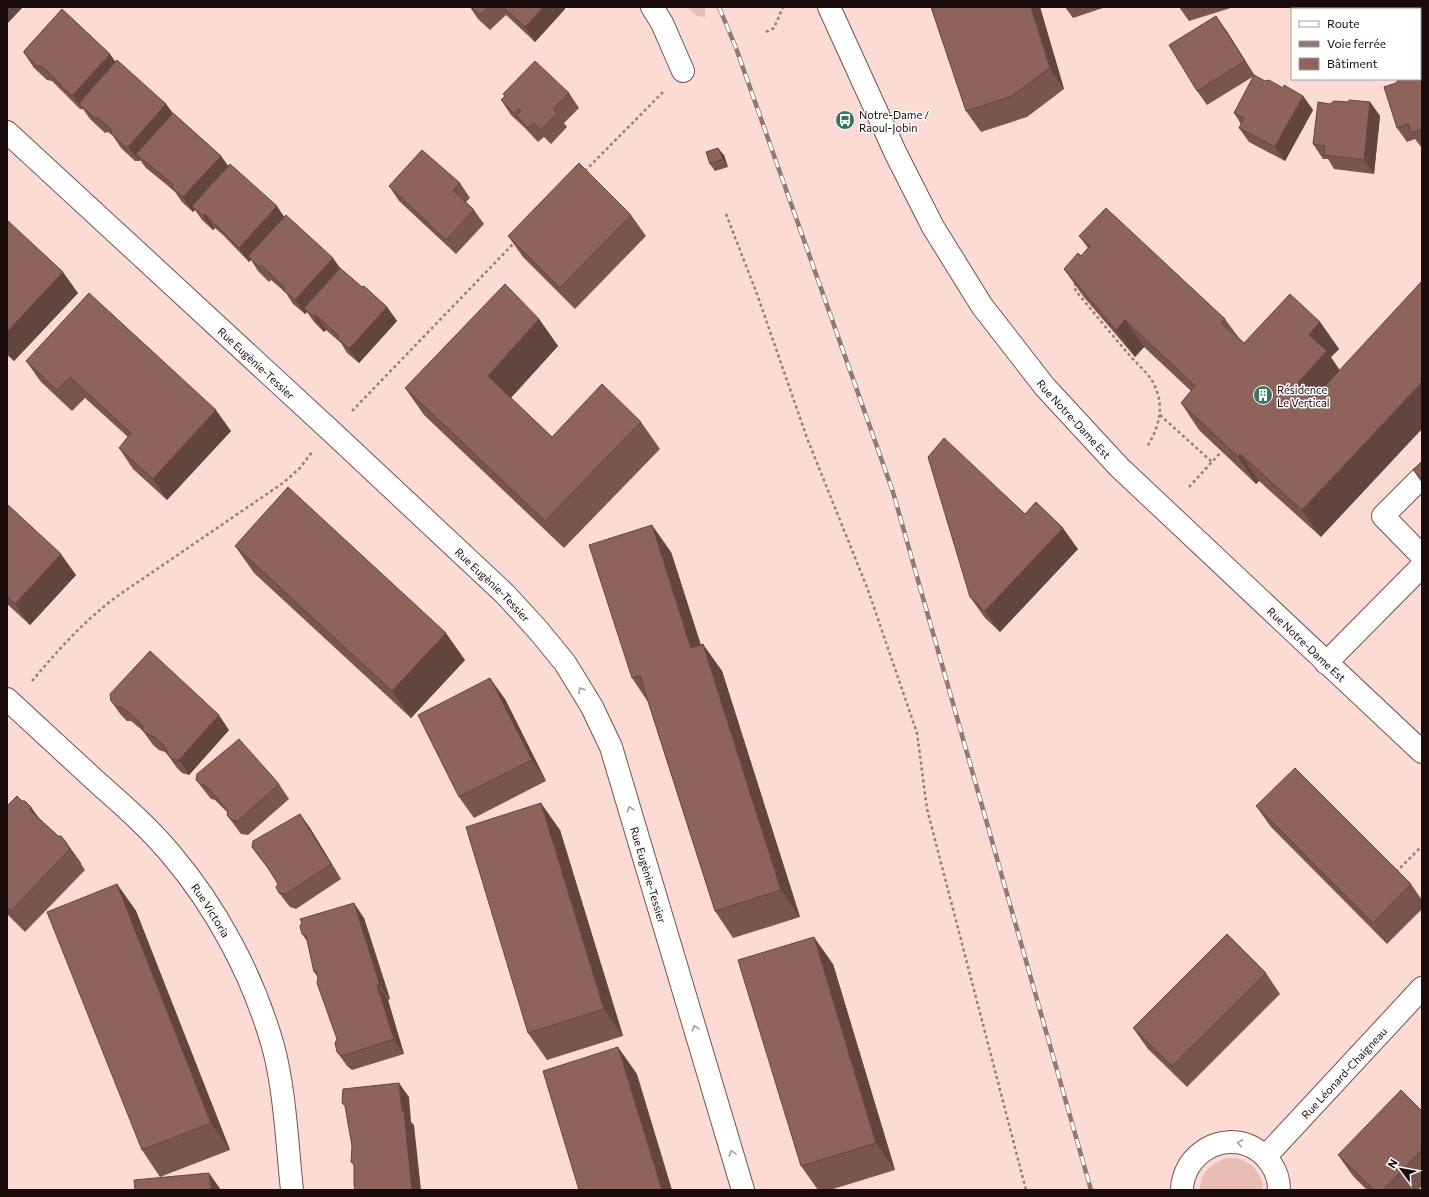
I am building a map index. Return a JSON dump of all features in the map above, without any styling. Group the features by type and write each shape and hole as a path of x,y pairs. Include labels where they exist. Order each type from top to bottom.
{"street":[{"path":"652,7 662,23 683,71"},
{"name":"Rue Notre-Dame Est","path":"829,7 896,154 933,228 982,306 1045,387 1119,467 1422,752"},
{"name":"Rue Eugènie-Tessier","path":"7,132 505,594 538,630 565,663 592,706 611,747 743,1190"},
{"path":"1422,477 1383,516 1422,556"},
{"path":"1326,663 1422,566"},
{"name":"Rue Victoria","path":"7,699 138,820 170,852 196,887 225,931 262,1012 273,1048 282,1094 292,1190"},
{"name":"Rue Léonard-Chaigneau","path":"1266,1156 1422,988"},
{"path":"1182,1190 1186,1172 1194,1158 1207,1148 1222,1142 1237,1142 1253,1147 1266,1156 1275,1170 1279,1190"}],"path":[{"path":"766,32 774,28 783,7"},
{"path":"584,172 683,71"},
{"path":"726,214 759,301 807,438 868,590 917,733 927,809 1026,1190"},
{"path":"351,411 518,239"},
{"path":"1077,282 1074,286 1076,291 1150,378 1157,392 1160,407 1159,414 1154,436 1147,447"},
{"path":"1159,414 1212,462"},
{"path":"32,681 53,655 97,611 283,483 300,468 314,451"},
{"path":"1189,487 1222,452"},
{"path":"1394,874 1422,846"}],"shaded area":[{"path":"687,7 705,7 705,17 697,16"},
{"path":"1227,1158 1241,1160 1252,1166 1260,1176 1263,1190 1200,1190 1204,1174 1211,1166"}],"building":[{"path":"471,7 489,7 480,15"},
{"path":"503,7 544,7 525,27"},
{"path":"931,7 1031,7 1050,68 1012,96 966,111"},
{"path":"62,9 110,54 73,95 70,95 42,66 37,66 24,53 24,51"},
{"path":"1216,16 1245,61 1197,91 1169,45"},
{"path":"117,60 166,104 128,147 125,147 111,133 111,129 80,105 80,102"},
{"path":"535,61 569,93 553,109 557,113 541,130 534,123 528,128 516,115 521,111 519,109 514,113 501,100 505,96 503,94"},
{"path":"1422,69 1422,129 1411,133 1408,124 1397,128 1384,87 1396,83 1398,80 1421,80"},
{"path":"1254,75 1265,81 1269,80 1283,88 1284,85 1303,96 1275,147 1239,128 1244,118 1234,113"},
{"path":"1349,100 1370,102 1364,160 1324,155 1325,146 1313,144 1318,102 1330,104 1334,101 1349,102"},
{"path":"173,113 221,156 183,197 172,188 173,185 136,154"},
{"path":"718,148 723,159 710,164 706,152"},
{"path":"422,150 460,183 453,190 474,210 446,240 389,186"},
{"path":"579,163 631,215 560,288 508,236"},
{"path":"230,164 277,206 239,248 205,214 203,216 192,206"},
{"name":"Résidence Le Vertical","path":"1106,208 1225,319 1221,323 1244,343 1290,294 1320,322 1309,335 1327,351 1296,385 1312,400 1422,281 1422,382 1302,510 1240,454 1238,457 1181,403 1195,386 1125,320 1116,330 1064,269 1078,253 1081,256 1090,246 1079,236"},
{"path":"286,215 333,258 295,300 283,290 285,288 261,265 259,267 248,256"},
{"path":"7,220 63,272 7,332"},
{"path":"340,268 362,287 364,286 387,307 349,349 337,338 339,336 316,315 314,317 304,308"},
{"path":"505,284 539,319 488,376 552,437 602,384 641,422 545,521 405,388"},
{"path":"89,293 216,410 153,479 119,448 131,433 70,377 57,390 26,361"},
{"path":"944,438 1025,514 1036,502 1063,528 985,611 970,597 928,457"},
{"path":"1422,461 1422,479 1413,470"},
{"path":"288,487 446,633 392,691 235,546"},
{"path":"7,504 61,554 15,604 7,596"},
{"path":"652,525 691,648 703,644 781,890 715,911 640,676 632,678 589,545"},
{"path":"150,651 219,715 179,760 172,759 167,753 166,748 155,737 143,731 143,726 133,716 121,707 117,707 111,701 110,694"},
{"path":"490,678 532,760 459,797 418,715"},
{"path":"239,739 279,784 238,821 231,820 227,815 228,811 216,797 205,785 201,785 196,780 197,774"},
{"path":"1295,768 1411,884 1373,923 1256,806"},
{"path":"17,796 22,801 25,801 31,807 30,810 58,836 61,836 70,849 11,911 7,907 7,806"},
{"path":"541,803 604,1009 528,1033 466,827"},
{"path":"300,814 331,864 286,894 279,893 276,887 278,884 252,847 253,841"},
{"path":"117,884 211,1123 142,1150 47,912"},
{"path":"354,903 380,985 377,985 394,1039 342,1056 337,1052 335,1043 337,1039 317,983 318,978 316,971 314,972 306,935 302,934 300,926 302,923 300,919"},
{"path":"1227,934 1266,973 1172,1066 1133,1028"},
{"path":"814,937 876,1143 801,1166 738,960"},
{"path":"618,1047 662,1190 579,1190 543,1071"},
{"path":"399,1083 402,1111 404,1111 412,1190 355,1190 354,1165 351,1162 352,1146 345,1106 342,1103 343,1089"},
{"path":"1401,1090 1422,1111 1422,1150 1383,1190 1374,1190 1338,1155"},
{"path":"209,1173 211,1190 135,1190 134,1180"}],"railway":[{"path":"719,7 736,48 893,492 1091,1190"}],"place":[{"name":"Notre-Dame / Raoul-Jobin","path":"845,120"},
{"name":"Résidence Le Vertical","path":"1263,395"}]}
